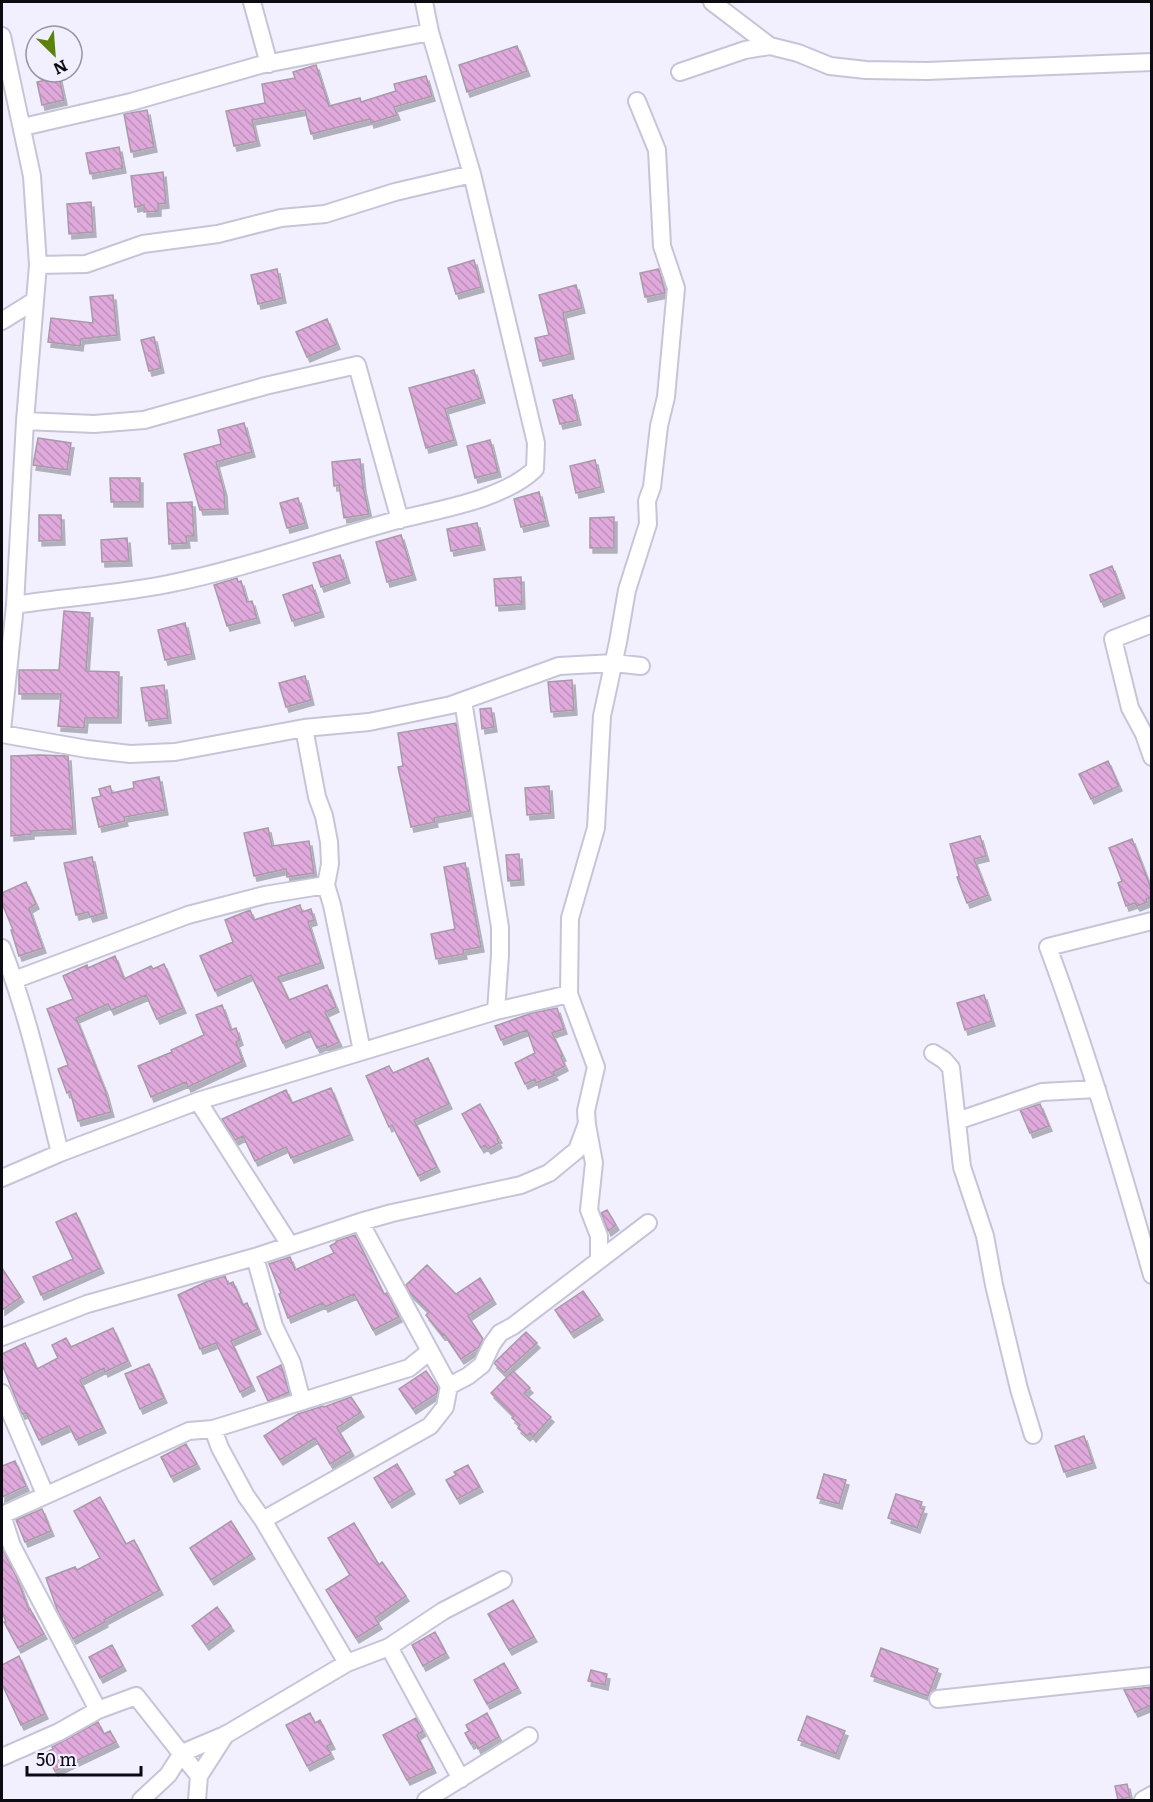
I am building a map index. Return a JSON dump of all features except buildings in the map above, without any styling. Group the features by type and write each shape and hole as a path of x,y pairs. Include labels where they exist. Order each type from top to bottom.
{"street":[{"path":"252,2 269,64"},
{"path":"15,605 168,584 295,552 400,520 459,506 523,481 535,469 536,443 472,174 430,32 424,2"},
{"path":"712,2 770,46"},
{"path":"23,127 131,102 269,64 430,32"},
{"path":"2,36 32,176 38,265 25,422 15,605 2,732 87,749 130,754 175,752 304,728 369,722 463,701 559,666 614,663 641,666"},
{"path":"680,72 745,50 770,46 798,53 830,66 866,69 927,71 1152,62"},
{"path":"599,1258 599,1236 590,1210 594,1163 586,1111 596,1067 568,994 570,918 596,828 602,716 627,590 648,524 647,501 652,487 659,426 666,397 676,299 676,288 662,246 657,150 637,101"},
{"path":"38,265 86,264 144,244 218,234 281,218 325,214 395,192 472,174"},
{"path":"2,321 34,301"},
{"path":"25,422 94,424 144,420 265,386 357,365 400,520"},
{"path":"2,548 17,541"},
{"path":"1152,624 1113,639 1130,708 1144,734 1152,757"},
{"path":"463,701 500,927 496,1011"},
{"path":"304,728 317,797 324,816 329,842 330,864 326,885 332,904 362,1051"},
{"path":"14,980 188,915 265,896 326,885"},
{"path":"1152,921 1048,947 1077,1025 1152,1275"},
{"path":"2,948 30,1031 60,1153"},
{"path":"2,1178 60,1153 198,1101 496,1011 568,994"},
{"path":"933,1053 951,1068 962,1167 985,1236 1019,1389 1033,1435"},
{"path":"957,1121 1042,1092 1097,1089"},
{"path":"198,1101 290,1245"},
{"path":"2,1337 87,1304 255,1257 360,1222 521,1185 549,1173 577,1150 587,1125"},
{"path":"263,1520 430,1426 445,1407 449,1386 360,1222"},
{"path":"449,1386 482,1365 492,1344 500,1334 648,1223"},
{"path":"255,1257 274,1326 292,1363 302,1401"},
{"path":"98,1710 12,1546 2,1515 189,1431 213,1429 409,1368 430,1351"},
{"path":"2,1393 45,1494"},
{"path":"213,1429 220,1448 246,1496 263,1520 347,1663"},
{"path":"141,1800 168,1775 182,1753 227,1734 347,1663 389,1647 442,1611 503,1580"},
{"path":"389,1647 461,1779"},
{"path":"938,1699 1152,1676"},
{"path":"2,1756 59,1732 98,1710 136,1696 199,1776"},
{"path":"197,1800 199,1776 227,1734"},
{"path":"426,1800 529,1736"},
{"path":"1144,1800 1152,1796"}]}
